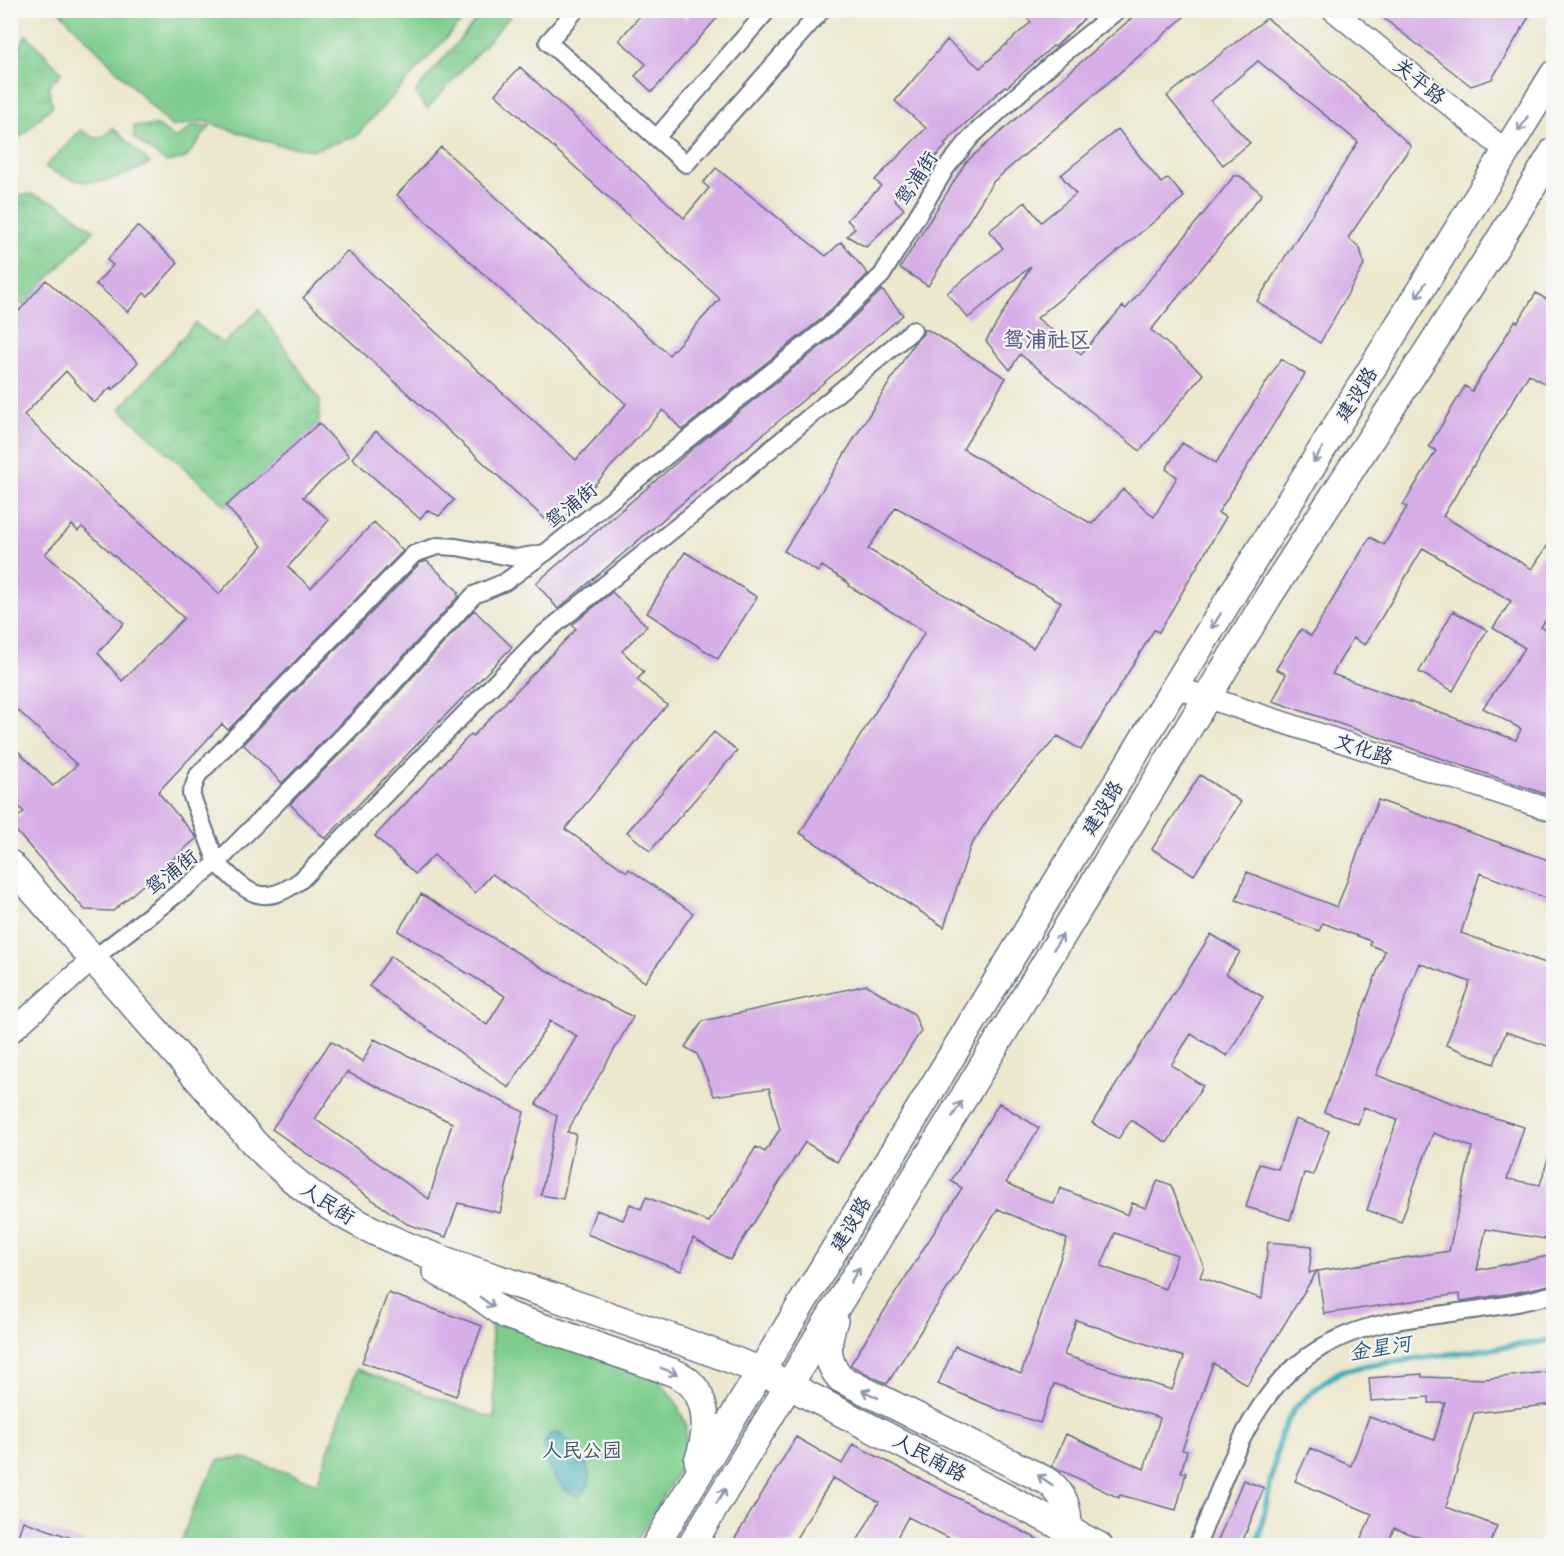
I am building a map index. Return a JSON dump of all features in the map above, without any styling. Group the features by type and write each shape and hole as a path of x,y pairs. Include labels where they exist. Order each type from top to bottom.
{"main road":[{"name":"建设路","path":"655,1545 1175,687 1554,74"},
{"path":"1506,151 1550,167"},
{"name":"建设路","path":"691,1545 1268,597 1489,256 1550,167"},
{"name":"人民街","path":"10,864 271,1160 320,1200 367,1227 452,1263 703,1348 761,1371"},
{"path":"367,1227 395,1249 468,1288 506,1315 687,1379 701,1399 706,1422 702,1449 685,1496"},
{"path":"840,1301 827,1346 831,1364 839,1377 850,1385 1049,1482 1062,1495 1066,1504 1068,1529"},
{"name":"人民南路","path":"761,1371 1099,1545"}],"street":[{"path":"576,10 548,42 686,164 822,10"},
{"path":"656,138 768,10"},
{"name":"鸳浦街","path":"93,959 217,863 191,794 198,775 414,554 438,546 516,558 545,553 828,327 882,275 946,168 973,135 1056,60 1118,10"},
{"name":"关平路","path":"1333,10 1506,151"},
{"path":"545,553 505,582 474,596 359,720 217,863 247,891 255,895 270,895 285,891 301,880 541,636 710,500 914,330"},
{"name":"文化路","path":"1175,687 1554,811"},
{"path":"10,1034 93,959"},
{"path":"1197,1545 1235,1452 1254,1415 1277,1383 1308,1356 1347,1335 1379,1325 1488,1308 1554,1294"}],"green space":[{"path":"59,11 471,11 356,136 314,150 278,145 203,121 172,127"},
{"path":"484,11 515,11 427,109 415,92"},
{"path":"26,35 62,72 49,86 53,105 18,139 11,122 11,65"},
{"path":"134,126 158,126 176,139 192,126 210,126 186,158 166,162 134,138"},
{"path":"113,128 150,163 123,175 98,182 72,179 45,167 81,130 98,138 105,136"},
{"path":"31,194 59,204 94,230 23,306 11,294 11,197"},
{"path":"259,310 320,400 319,423 226,506 120,409 195,323 223,344"},
{"name":"人民公园","path":"491,1317 657,1378 675,1401 686,1424 686,1458 634,1545 180,1546 192,1510 218,1460 244,1458 317,1483 357,1369 495,1419"}],"water":[{"path":"559,1433 580,1454 589,1472 586,1489 579,1497 563,1488 553,1476 547,1461 544,1443 550,1434"}],"building":[{"path":"645,10 676,10 685,19 693,10 724,10 652,92 635,76 646,64 619,40"},
{"path":"1019,10 1093,10 1055,47 1053,46 1007,87 1005,86 944,144 946,146 894,199 904,209 866,247 847,236 855,228 847,220 881,186 875,180 926,128 895,101 947,40 980,68 1031,22"},
{"path":"1141,10 1192,10 993,182 928,286 900,268 966,162"},
{"path":"1373,10 1533,10 1492,79 1471,86"},
{"path":"1267,18 1361,98 1411,146 1348,238 1360,248 1364,265 1320,343 1257,301 1358,142 1258,61 1211,101 1250,143 1223,165 1167,96"},
{"path":"520,67 684,218 709,188 703,183 716,168 826,256 841,242 868,274 821,319 682,430 663,410 555,528 303,298 347,251 576,460 626,404 397,195 441,147 669,355 720,299 495,94"},
{"path":"1118,129 1161,183 1168,178 1184,197 1037,318 1081,354 1123,306 1126,309 1234,176 1240,176 1262,194 1151,330 1203,374 1140,451 1020,354 1010,370 986,341 1031,266 968,318 947,293 1003,248 989,231 1025,202 1041,222 1076,194 1061,175"},
{"path":"137,226 178,263 148,296 144,293 128,312 96,284 113,265 107,260"},
{"path":"46,280 138,362 113,390 111,387 94,403 66,371 24,415 219,594 262,546 226,506 319,423 349,456 303,497 329,520 288,567 311,588 374,522 403,551 228,730 222,724 158,792 197,838 113,911 85,910 10,824 24,812 10,798 10,743 53,786 77,765 10,703 10,303 19,311","holes":["72,525 78,531 82,527 184,618 122,681 98,653 124,623 45,554"]},
{"path":"882,290 903,315 558,609 536,583 696,446 835,335"},
{"path":"1536,293 1554,304 1554,390 1529,374 1443,516 1532,569 1554,536 1554,608 1541,627 1554,636 1554,797 1273,701 1286,674 1276,669 1301,629 1311,636 1370,537 1384,545 1407,507 1403,505 1436,451 1429,446 1465,386 1472,391 1515,321 1518,322","holes":["1423,548 1511,601 1493,628 1525,648 1483,708 1521,729 1516,740 1332,674 1353,638 1365,645"]},
{"path":"923,330 928,330 1006,378 963,449 1092,524 1123,489 1154,517 1177,477 1166,469 1182,443 1216,463 1281,359 1305,374 1218,513 1226,517 1159,632 1154,630 1081,750 1058,736 1000,800 970,847 944,927 800,833 925,632 849,586 850,584 822,566 818,572 784,551 914,343 923,334","holes":["896,507 1061,602 1033,648 868,549"]},
{"path":"376,431 454,500 439,516 427,510 420,519 352,458"},
{"path":"685,552 757,597 718,659 647,613"},
{"path":"427,561 459,592 457,594 459,596 351,713 282,783 243,744 420,563"},
{"path":"612,592 647,626 622,651 644,672 637,680 667,705 565,829 627,872 629,869 693,913 645,982 492,874 475,893 434,855 415,874 375,836 471,734 473,736 576,629 572,625"},
{"path":"474,610 512,647 325,839 290,804 367,727"},
{"path":"1453,611 1487,630 1453,691 1419,672"},
{"path":"714,732 737,751 650,851 627,832"},
{"path":"1200,775 1241,802 1194,875 1152,849"},
{"path":"1378,800 1554,862 1554,901 1480,873 1461,933 1554,966 1554,1048 1506,1032 1494,1064 1446,1045 1470,982 1419,963 1376,1075 1524,1127 1507,1179 1540,1185 1550,1152 1554,1153 1554,1192 1545,1239 1486,1229 1477,1270 1554,1255 1554,1284 1461,1301 1459,1294 1324,1314 1318,1271 1449,1251 1472,1147 1433,1133 1401,1222 1367,1210 1397,1120 1364,1107 1358,1124 1324,1112 1385,951 1370,945 1371,941 1323,923 1319,931 1236,900 1247,872 1337,907"},
{"path":"421,894 544,969 633,1017 567,1132 576,1134 563,1199 541,1195 557,1116 536,1104 577,1036 550,1021 509,1088 369,986 391,956 487,1025 505,996 398,931"},
{"path":"1211,934 1240,952 1226,974 1263,997 1227,1056 1191,1034 1171,1065 1203,1086 1167,1143 1131,1120 1118,1139 1092,1123"},
{"path":"867,985 914,1014 921,1031 837,1162 805,1142 730,1260 693,1238 681,1271 587,1234 596,1210 623,1220 630,1204 641,1209 646,1197 709,1222 756,1147 765,1152 780,1129 769,1088 714,1096 697,1054 685,1047 703,1021"},
{"path":"374,1039 524,1112 500,1213 458,1203 446,1237 407,1224 272,1129 331,1041 363,1062","holes":["347,1072 452,1123 429,1199 315,1119"]},
{"path":"999,1103 1039,1128 1006,1183 1054,1204 1060,1188 1128,1215 1132,1203 1146,1208 1158,1180 1171,1185 1204,1267 1200,1277 1262,1299 1268,1242 1312,1246 1309,1273 1317,1271 1247,1385 1213,1363 1182,1450 1187,1451 1181,1472 1186,1473 1176,1510 1120,1495 1119,1498 1052,1466 1066,1434 1144,1469 1160,1418 1054,1384 1040,1423 1004,1412 938,1384 955,1346 1021,1374 1067,1239 998,1209 887,1384 850,1365 962,1188 951,1181","holes":["1115,1233 1177,1255 1165,1289 1101,1266","1076,1320 1184,1357 1172,1390 1064,1355"]},
{"path":"1295,1119 1329,1131 1313,1175 1304,1173 1290,1220 1246,1207 1259,1164 1278,1169"},
{"path":"388,1293 482,1326 456,1396 362,1362"},
{"path":"1554,1371 1554,1404 1474,1413 1446,1507 1497,1526 1489,1545 1440,1545 1394,1528 1387,1545 1358,1545 1372,1514 1295,1481 1310,1448 1351,1466 1369,1417 1434,1440 1445,1403 1429,1403 1429,1397 1371,1401 1369,1378 1422,1374 1422,1377 1485,1379"},
{"path":"796,1437 842,1464 853,1444 1049,1545 963,1545 908,1517 893,1545 855,1545 879,1502 833,1478 792,1545 731,1545"},
{"path":"1243,1480 1264,1488 1241,1545 1216,1545"},
{"path":"23,1521 86,1543 86,1545 15,1545"}],"waterway":[{"name":"金星河","path":"1257,1546 1281,1434 1294,1409 1320,1385 1341,1371 1370,1365 1554,1340"}],"district":[{"name":"鸳浦社区","path":"1047,339"}]}
